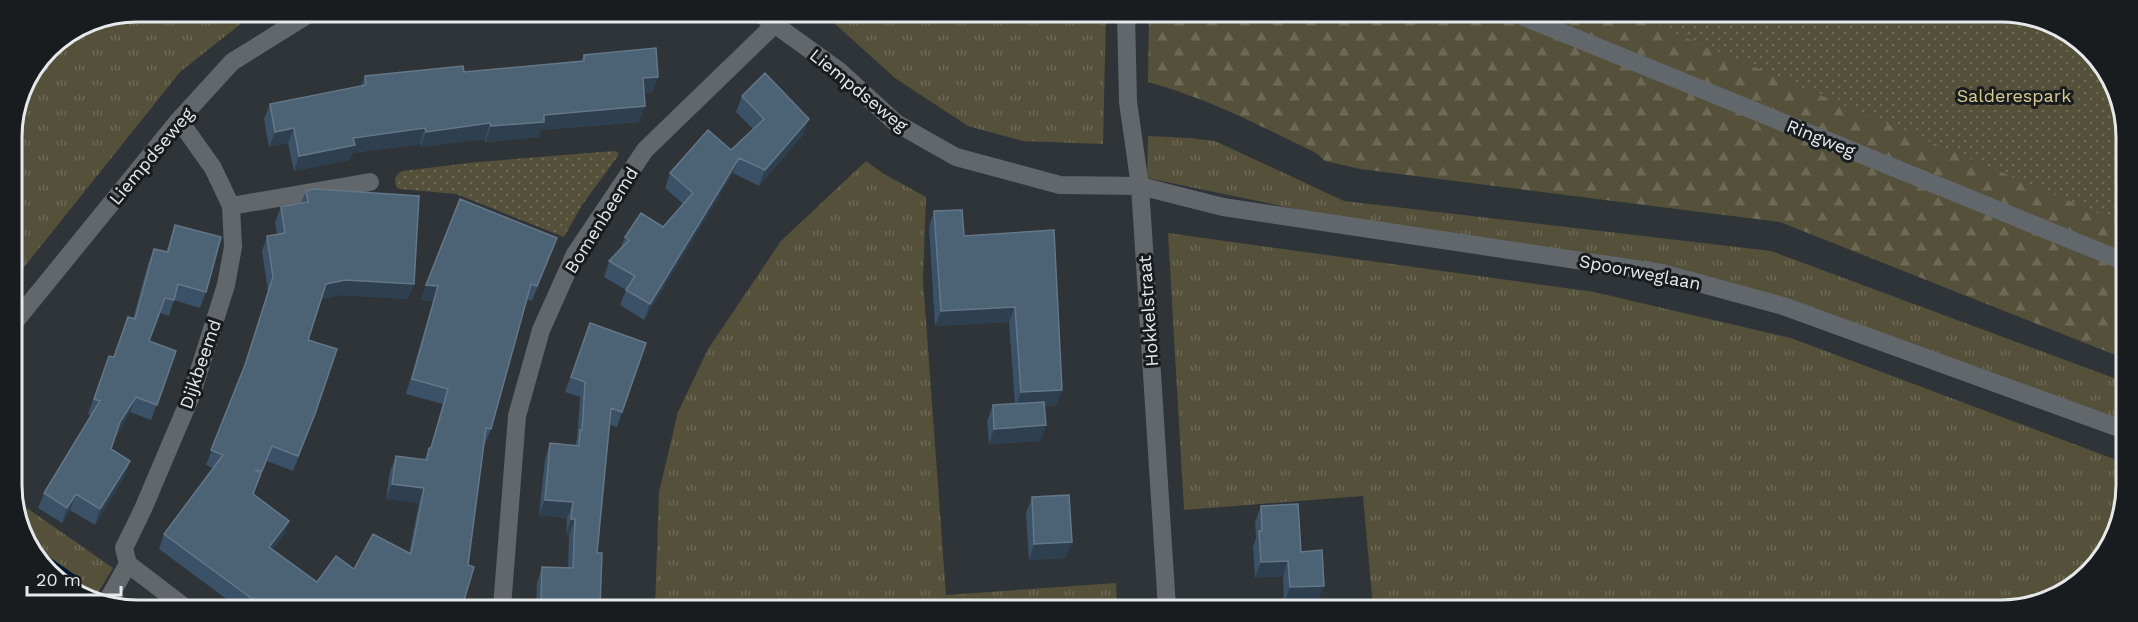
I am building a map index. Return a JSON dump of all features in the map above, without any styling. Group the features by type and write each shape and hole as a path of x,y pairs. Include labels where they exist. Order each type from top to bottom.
{"street":[{"name":"Liempdseweg","path":"22,312 179,120 232,62 296,22"},
{"name":"Bomenbeemd","path":"503,600 517,416 541,330 574,254 645,150 763,22"},
{"name":"Liempdseweg","path":"770,22 838,70 896,123 956,158 1060,184 1140,186"},
{"name":"Hokkelstraat","path":"1126,22 1128,102 1140,186 1166,599"},
{"name":"Ringweg","path":"1536,22 2116,258"},
{"name":"Dijkbeemd","path":"110,596 128,564 124,548 191,396 226,285 233,247 231,206 213,168 179,120"},
{"path":"231,206 370,182"},
{"name":"Spoorweglaan","path":"1140,186 1223,207 1662,273 1783,306 2116,427"},
{"path":"128,564 175,600"}],"green space":[{"path":"138,22 243,22 180,72 23,269 23,130 26,108 34,87 46,68 56,56 74,42 108,26"},
{"path":"833,22 1106,22 1103,144 1023,141 968,126 895,78"},
{"path":"1149,22 1875,22 2078,52 2104,87 2115,123 2116,355 1780,222 1360,169 1325,161 1316,153 1234,113 1148,82"},
{"name":"Salderespark","path":"1648,22 2000,22 2030,26 2044,31 2058,38 2082,56 2104,87 2115,123 2116,221"},
{"path":"1148,136 1215,141 1344,201 1771,251 2116,379 2116,419 1785,298 1339,218 1147,178"},
{"path":"618,152 618,156 582,205 564,237 456,194 400,189 397,188 395,182 396,176 402,171 478,162"},
{"path":"866,161 884,174 926,197 923,280 946,595 1116,583 1117,599 655,600 659,492 678,412 708,349 781,241"},
{"path":"1168,233 1594,292 1791,338 2116,460 2115,499 2112,514 2100,542 2087,560 2070,576 2044,591 2008,599 1372,599 1363,496 1184,510"},
{"path":"25,507 113,568 98,592 68,576 42,548 34,535"}],"building":[{"path":"656,48 658,77 643,78 645,106 544,115 544,122 491,126 490,123 426,132 425,128 353,138 355,145 299,156 294,128 275,132 270,104 366,85 365,76 463,66 464,72 584,61 584,55"},
{"path":"765,73 809,119 765,170 739,158 650,304 626,290 635,276 609,261 629,240 625,237 641,213 663,227 693,193 670,173 708,130 731,150 764,119 742,96"},
{"path":"315,189 419,196 414,284 345,280 326,284 308,340 337,349 315,414 298,456 272,446 262,471 255,470 261,473 253,494 289,521 269,547 317,582 336,556 354,569 373,534 411,554 424,488 392,484 396,456 427,460 448,389 412,379 438,286 426,285 460,199 557,238 537,286 531,284 491,429 486,428 468,565 474,567 464,600 254,600 164,534 223,455 211,450 245,365 273,277 267,236 285,233 281,207 308,202 306,191"},
{"path":"962,210 964,236 1054,230 1062,390 1021,392 1015,307 941,311 934,211"},
{"path":"175,225 221,237 206,292 178,284 174,300 165,298 149,341 176,351 157,405 136,397 120,422 111,449 130,461 100,509 76,494 67,508 44,493 100,401 94,399 109,356 114,357 128,317 135,319 154,249 168,252"},
{"path":"590,323 646,343 622,412 611,408 597,553 602,553 600,600 541,600 542,567 573,568 575,519 571,519 573,502 545,500 550,443 579,446 585,382 571,377"},
{"path":"1044,402 1046,425 994,429 993,405"},
{"path":"1069,495 1072,542 1034,544 1032,497"},
{"path":"1298,504 1301,552 1322,550 1324,586 1290,587 1288,561 1261,562 1259,531 1262,531 1261,506"}],"waterway":[{"path":"65,573 73,579"}]}
